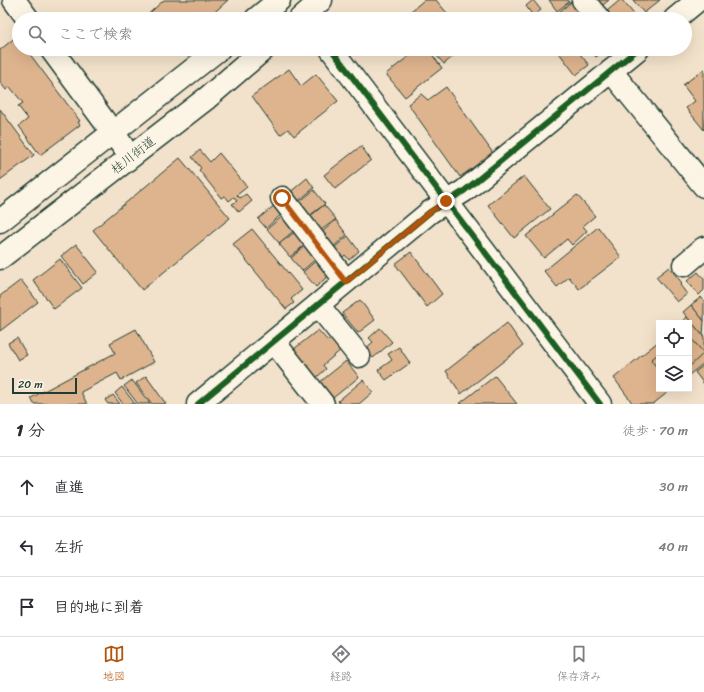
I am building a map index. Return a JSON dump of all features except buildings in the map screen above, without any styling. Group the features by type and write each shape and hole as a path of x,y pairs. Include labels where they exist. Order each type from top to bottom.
{"street":[{"path":"14,0 23,12"},
{"path":"264,12 279,0"},
{"path":"303,12 321,0"},
{"path":"583,0 593,12"},
{"path":"683,12 698,0"},
{"path":"56,56 131,157"},
{"path":"0,221 114,134 210,56"},
{"name":"桂川街道","path":"0,258 207,98 256,56"},
{"path":"336,56 600,404"},
{"path":"198,404 430,212 464,191 611,71 625,56"},
{"path":"611,71 704,186"},
{"path":"282,198 346,282"},
{"path":"684,265 704,248"},
{"path":"318,305 359,356"},
{"path":"274,342 323,404"}],"cycle path":[{"path":"336,56 600,404"},
{"path":"198,404 430,212 464,191 629,56"}],"route":[{"path":"282,198 346,282 430,212 446,201"}]}
